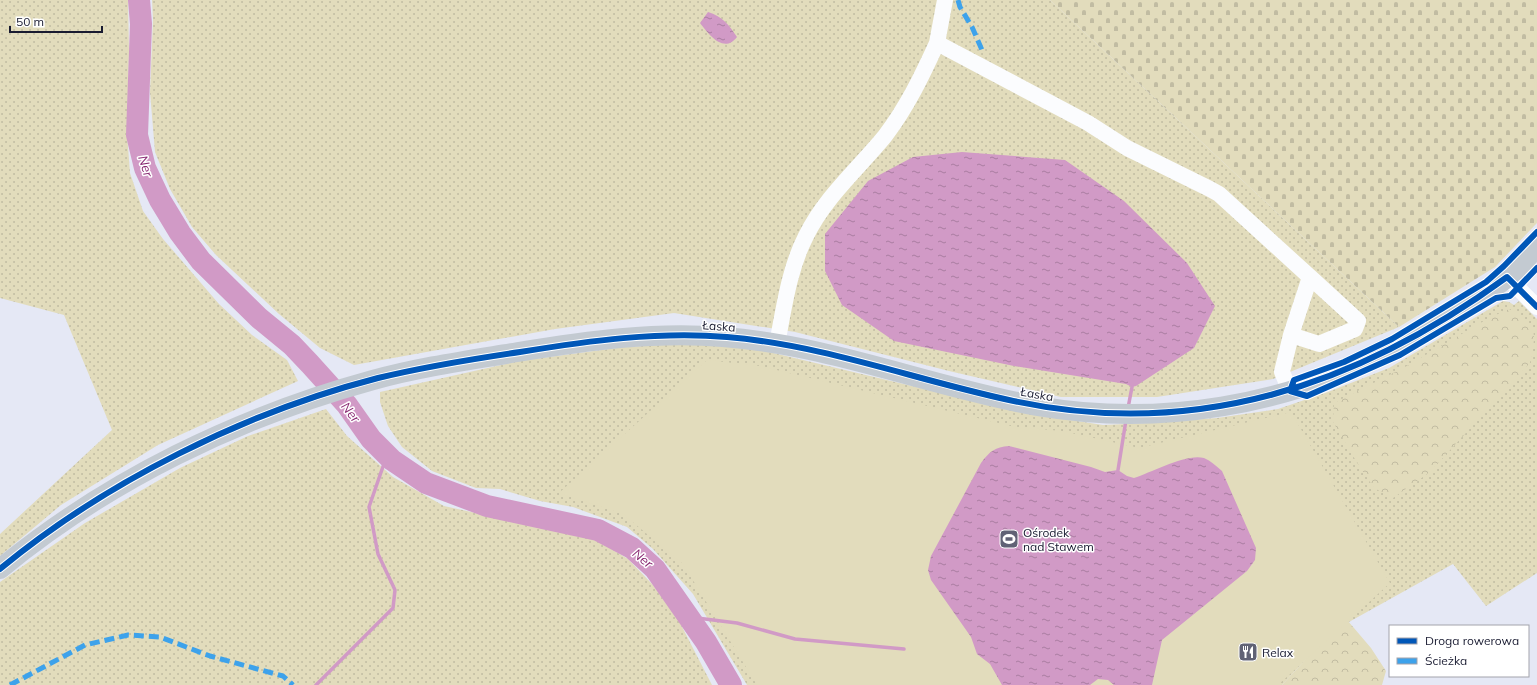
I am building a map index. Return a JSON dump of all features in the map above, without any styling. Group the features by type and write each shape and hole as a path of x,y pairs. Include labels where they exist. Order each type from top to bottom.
{"main road":[{"name":"Łaska","path":"0,569 90,503 143,472 238,427 305,401 376,379 439,365 539,349 643,336 671,335 725,337 777,344 1009,400 1053,408 1116,414 1145,414 1212,408 1251,401 1288,387 1339,374 1396,348 1480,297 1507,277 1537,247"}],"street":[{"path":"777,344 796,259 806,235 826,202 863,162 902,112 937,44 945,0"},
{"path":"937,44 1088,123 1127,148 1214,192 1358,321 1355,329 1319,344 1291,336"},
{"path":"1288,387 1282,372 1291,336 1310,277"},
{"path":"1507,277 1537,307"}],"green space":[{"path":"0,0 128,0 129,51 127,134 130,173 143,211 163,239 219,304 252,335 287,360 298,381 158,445 61,505 0,556 0,534 112,430 64,315 0,298"},
{"path":"152,0 1050,0 1399,327 1273,379 1157,397 1061,397 949,371 795,332 674,313 555,329 354,365 320,348 279,314 216,255 192,227 170,189 155,152 150,92 153,20"},
{"path":"1050,0 1537,0 1537,223 1495,267 1399,327"},
{"name":"Ośrodek nad Stawem","path":"1503,301 1514,305 1519,301 1537,319 1537,573 1486,606 1453,564 1331,632 1282,685 747,685 693,594 653,549 627,527 573,507 540,501 500,489 476,488 432,471 402,447 388,426 380,402 380,392 519,361 624,347 679,344 744,346 1025,413 1103,425 1217,418 1278,409 1328,392 1389,368"},
{"path":"1509,309 1525,319 1533,329 1534,342 1530,363 1430,472 1393,498 1374,488 1333,422 1334,403 1405,367 1489,318"},
{"name":"Ośrodek nad Stawem","path":"707,360 760,366 1015,427 1062,431 1139,448 1291,412 1390,583 1278,685 757,685 683,564 623,514 559,493"},
{"path":"326,409 347,436 393,477 444,506 535,526 572,531 600,542 628,559 653,585 679,621 712,685 0,685 0,582 85,523 180,468 248,436"},
{"path":"1348,621 1371,648 1386,671 1382,685 1282,685 1331,632"}],"water":[{"path":"708,12 717,16 731,29 737,37 732,42 727,44 717,41 700,23"},
{"path":"962,152 1065,160 1124,201 1187,263 1215,306 1194,348 1136,386 1132,387 1126,384 1014,366 894,341 842,305 825,271 825,234 868,181 913,157"},
{"path":"1009,446 1105,472 1118,470 1127,476 1134,478 1169,464 1188,458 1197,457 1207,459 1222,471 1256,548 1255,560 1247,571 1162,640 1152,685 1114,685 1108,680 1098,679 1090,685 1002,685 990,664 977,654 971,637 931,580 928,570 931,556 981,463 993,450 1000,447"}],"waterway":[{"name":"Ner","path":"139,0 141,24 137,135 145,168 160,200 180,233 201,261 259,318 292,345 347,405 371,439 392,460 426,483 487,506 598,530 632,548 655,569 706,642 731,685"},
{"path":"1128,408 1132,387"},
{"path":"1118,470 1126,420"},
{"path":"316,685 393,608 395,590 378,554 369,507 387,455"},
{"path":"689,617 737,623 795,639 904,649"}],"marked path":[{"path":"958,0 960,7 972,27 982,50"},
{"path":"10,685 85,645 128,635 160,637 210,656 283,676 293,685"}],"cycle path":[{"path":"1537,232 1486,282 1392,339 1344,362 1294,380 1290,391 1307,396 1400,355 1496,298 1510,296 1537,268"},
{"path":"0,569 41,537 85,507 131,479 228,430 328,392 378,378 466,360 571,344 623,338 675,335 727,337 763,341 834,355 1009,400 1077,411 1144,413 1209,408 1272,395 1333,375 1392,348 1450,315 1507,277 1537,307"}],"place":[{"name":"Ośrodek nad Stawem","path":"1009,539"},
{"name":"Relax","path":"1248,652"}]}
